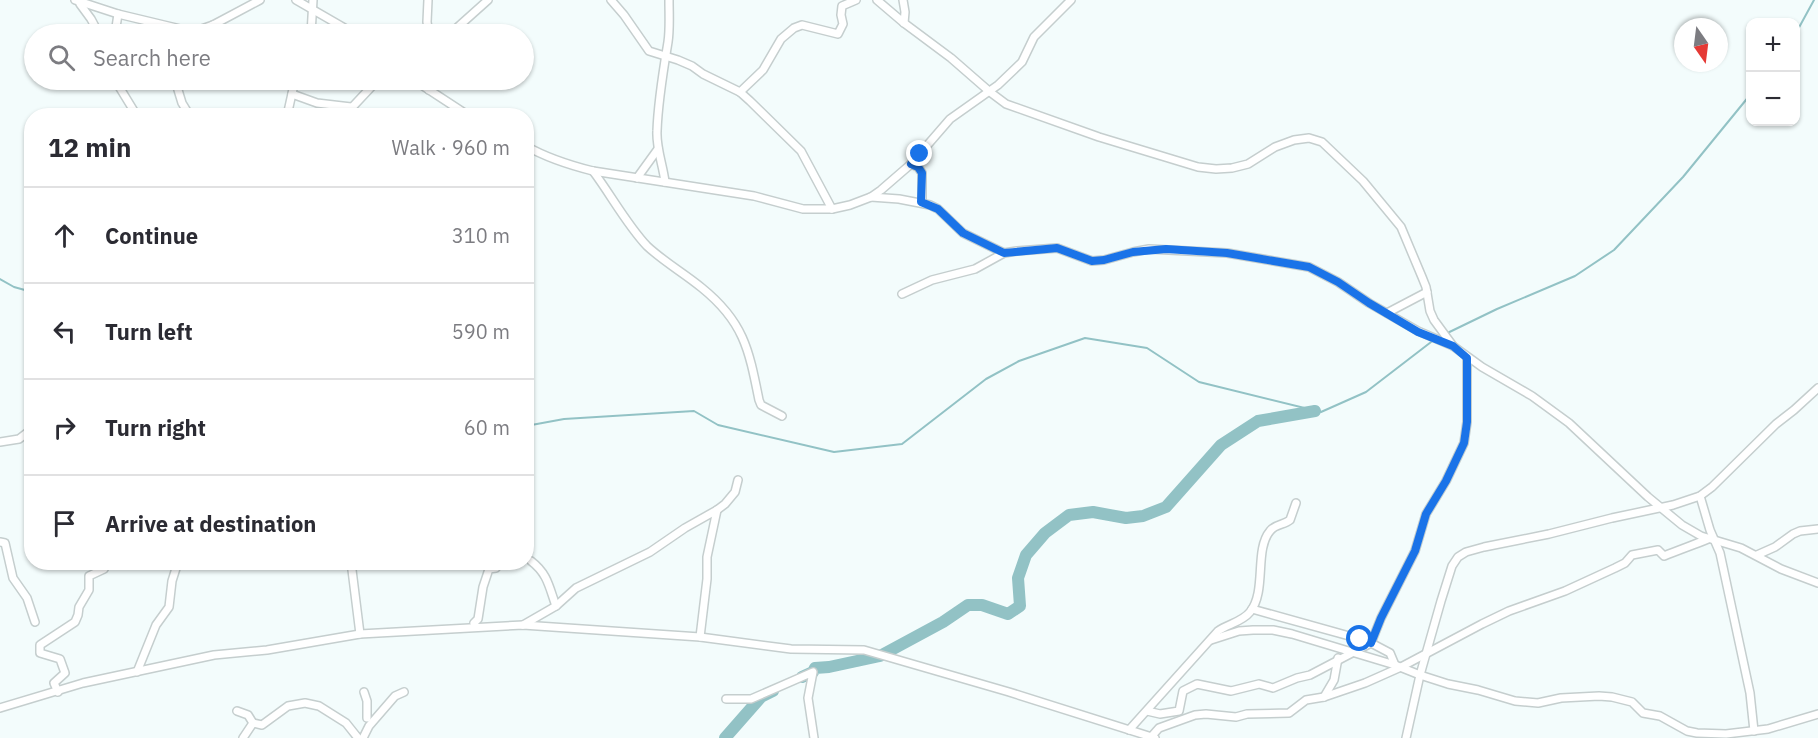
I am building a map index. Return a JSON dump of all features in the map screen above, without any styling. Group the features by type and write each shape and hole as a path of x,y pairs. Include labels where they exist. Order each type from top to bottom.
{"street":[{"path":"215,24 260,0"},
{"path":"296,0 338,24"},
{"path":"312,24 313,0"},
{"path":"427,24 428,0"},
{"path":"461,24 488,0"},
{"path":"611,0 649,51 692,66 740,92 801,151 832,209"},
{"path":"665,182 657,132 668,41 669,0"},
{"path":"740,92 763,70 781,39 794,28 802,25 838,34 843,24 842,6 856,0"},
{"path":"877,0 990,92 1012,107 1099,137 1198,167 1216,169 1248,164 1275,147 1301,138 1322,142 1362,181 1397,221 1422,277 1434,320 1453,346 1467,358 1524,391 1569,423 1660,508 1682,525 1712,540 1729,543 1792,574 1818,583"},
{"path":"903,0 904,23"},
{"path":"534,150 572,166 593,171 754,196 803,209 832,209 850,205 872,196 911,164 950,119 990,92 1022,62 1034,37 1071,0"},
{"path":"77,1 157,24"},
{"path":"77,1 93,24"},
{"path":"116,24 118,14"},
{"path":"121,90 132,108"},
{"path":"178,90 185,108"},
{"path":"289,108 293,90"},
{"path":"292,94 317,103 351,107 368,90"},
{"path":"429,90 457,108"},
{"path":"637,178 658,149"},
{"path":"911,164 918,167 922,173 921,202"},
{"path":"593,171 635,233 649,248 703,288 739,328 748,350 761,405 782,416"},
{"path":"872,196 921,202 938,209 963,233 1004,253"},
{"path":"902,294 932,280 975,269 1004,253 1057,248 1092,261 1149,249 1198,250 1238,254 1309,267 1338,282 1418,332 1453,346"},
{"path":"1387,313 1427,292"},
{"path":"1147,711 1160,714 1179,711 1183,691 1197,684 1231,691 1259,684 1273,688 1310,675 1371,643 1415,551 1426,514 1446,481 1464,443 1467,422 1467,358"},
{"path":"1406,738 1420,675 1452,566 1458,557 1466,552 1686,502 1700,496 1776,424 1818,388"},
{"path":"0,442 19,439 24,435"},
{"path":"524,625 556,606 576,588 650,552 717,510 735,492 738,480"},
{"path":"1700,496 1712,540 1720,553 1750,693 1754,731"},
{"path":"1129,730 1218,631 1243,618 1252,609 1257,594 1265,537 1274,527 1290,520 1296,503"},
{"path":"700,637 707,557 717,510"},
{"path":"1757,555 1775,548 1800,531 1818,529"},
{"path":"0,708 83,683 214,655 267,650 360,634 524,625 700,637 792,649 864,650 1153,737 1159,728 1195,715 1236,717 1247,714 1289,712 1306,700 1365,682 1427,654 1500,615 1599,576 1625,563 1635,554 1658,550 1664,556 1684,550 1692,544 1712,540"},
{"path":"0,542 5,543 13,578 27,598 35,622"},
{"path":"534,563 545,574 556,606"},
{"path":"58,692 54,683 65,673 60,659 40,653 40,645 75,622 79,607 89,591 89,576 102,570"},
{"path":"137,672 156,625 168,607 175,570"},
{"path":"352,570 360,634"},
{"path":"474,623 478,619 483,587 489,570"},
{"path":"1252,609 1371,643 1390,653 1398,666"},
{"path":"1211,640 1239,631 1261,630 1292,634 1398,666 1448,684 1515,700 1538,703 1561,698 1612,697 1632,702 1643,713 1660,716 1697,733 1726,734 1754,731 1781,726 1818,714"},
{"path":"1324,696 1334,680 1340,649"},
{"path":"726,699 751,699 813,672 808,698 814,738"},
{"path":"364,692 367,702 367,718"},
{"path":"363,738 369,726 395,696 404,692"},
{"path":"237,711 248,715 253,723 262,725 288,706 305,703 319,706 346,723 358,738"},
{"path":"243,738 253,723"}],"waterway":[{"path":"1800,26 1814,0"},
{"path":"534,425 564,419 694,411 718,425 834,452 902,444 986,379 1019,361 1085,338 1147,348 1199,382 1321,412 1366,392 1435,339 1497,309 1575,276 1614,250 1683,177 1746,100"},
{"path":"0,279 24,290"},
{"path":"802,677 813,672 815,668 880,656 943,622 968,605 982,605 1008,614 1020,606 1018,578 1026,555 1045,533 1069,515 1093,512 1126,518 1143,516 1166,507 1221,445 1258,421 1315,411"},
{"path":"725,738 761,697 773,691"}],"route":[{"path":"920,154 911,164 918,167 922,173 921,202 938,209 963,233 1004,253 1057,248 1092,261 1149,249 1166,249 1227,253 1309,267 1338,282 1418,332 1453,346 1467,358 1468,402 1464,443 1446,481 1426,514 1415,551 1371,643 1360,639"}]}
